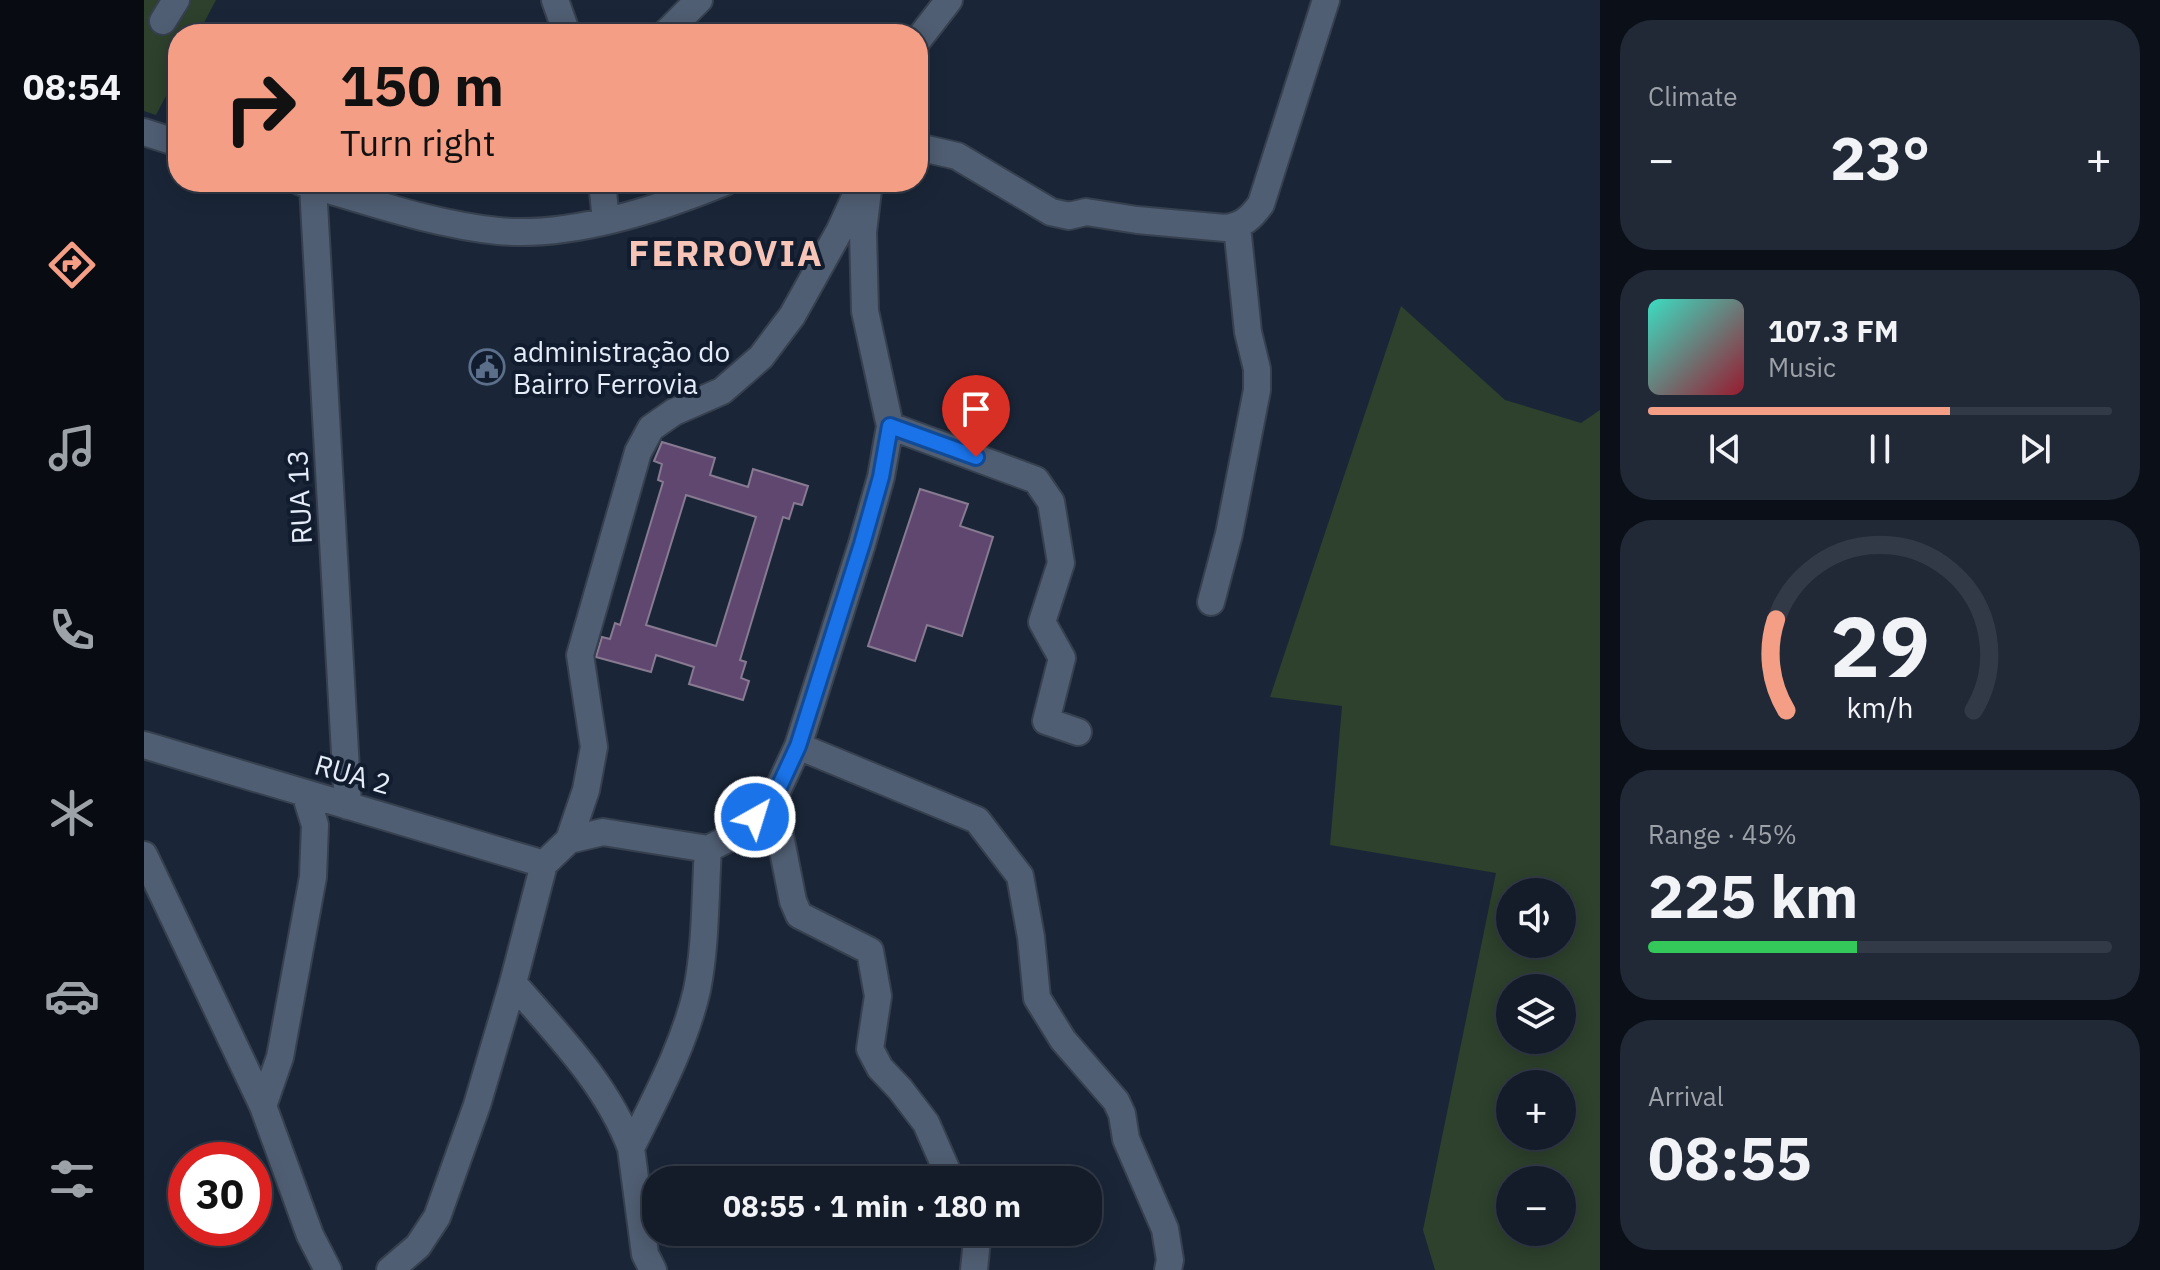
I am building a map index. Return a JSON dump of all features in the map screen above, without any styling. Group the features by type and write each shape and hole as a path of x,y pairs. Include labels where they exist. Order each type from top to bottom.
{"street":[{"path":"555,0 563,24"},
{"path":"675,24 699,0"},
{"path":"928,27 949,0"},
{"path":"928,149 957,156 1051,212 1069,216 1086,212 1225,228 1237,226 1252,217 1261,204 1326,0"},
{"path":"144,132 168,140"},
{"name":"RUA 13","path":"308,192 348,806"},
{"path":"335,192 424,217 499,231 563,230 606,221 694,192"},
{"path":"603,192 606,221"},
{"path":"390,1270 418,1246 437,1217 477,1105 544,864 569,840 586,790 594,747 580,655 638,452 651,428 674,412 722,391 761,357 792,316 858,192"},
{"path":"569,840 603,832 708,849 737,834 773,800 798,746 862,544 881,477 890,426 865,311 862,192"},
{"path":"1211,602 1229,534 1257,390 1257,369 1248,332 1237,226"},
{"path":"890,426 1036,480 1051,502 1061,563 1042,622 1062,658 1046,721 1078,732"},
{"name":"RUA 2","path":"144,745 544,864"},
{"path":"798,746 977,820 1020,876 1031,937 1037,998 1063,1040 1116,1101 1122,1114 1126,1139 1165,1229 1170,1260 1168,1270"},
{"path":"263,1106 280,1057 313,877 315,825 305,793"},
{"path":"773,800 799,915 870,951 878,996 870,1049 880,1068 926,1123 945,1166"},
{"path":"631,1148 680,1047 696,993 708,849"},
{"path":"144,855 263,1106 310,1235 328,1270"},
{"path":"513,983 592,1077 631,1148 645,1254 653,1270"},
{"path":"974,1270 976,1246"}],"green space":[{"path":"144,0 168,0 150,29 161,36 168,25 168,92 156,115 144,111"},
{"path":"183,0 216,0 203,24 168,24"},
{"path":"1401,306 1505,400 1581,423 1600,410 1600,1270 1435,1270 1423,1230 1496,873 1330,845 1342,706 1270,697"}],"building":[{"path":"662,442 715,458 710,475 748,487 753,469 808,486 802,505 794,503 789,519 783,517 740,660 746,662 741,678 749,681 743,700 689,684 694,667 656,655 651,672 596,657 602,637 610,639 615,623 620,625 663,482 658,480 662,464 654,461","holes":["686,495 756,517 716,646 646,625"]},
{"path":"920,489 968,504 960,526 993,537 962,636 927,625 915,661 868,646"}],"place":[{"name":"administração do Bairro Ferrovia","path":"487,367"}],"district":[{"name":"FERROVIA","path":"726,252"}],"route":[{"path":"755,817 773,800 798,746 862,544 881,477 890,426 976,457"}]}
